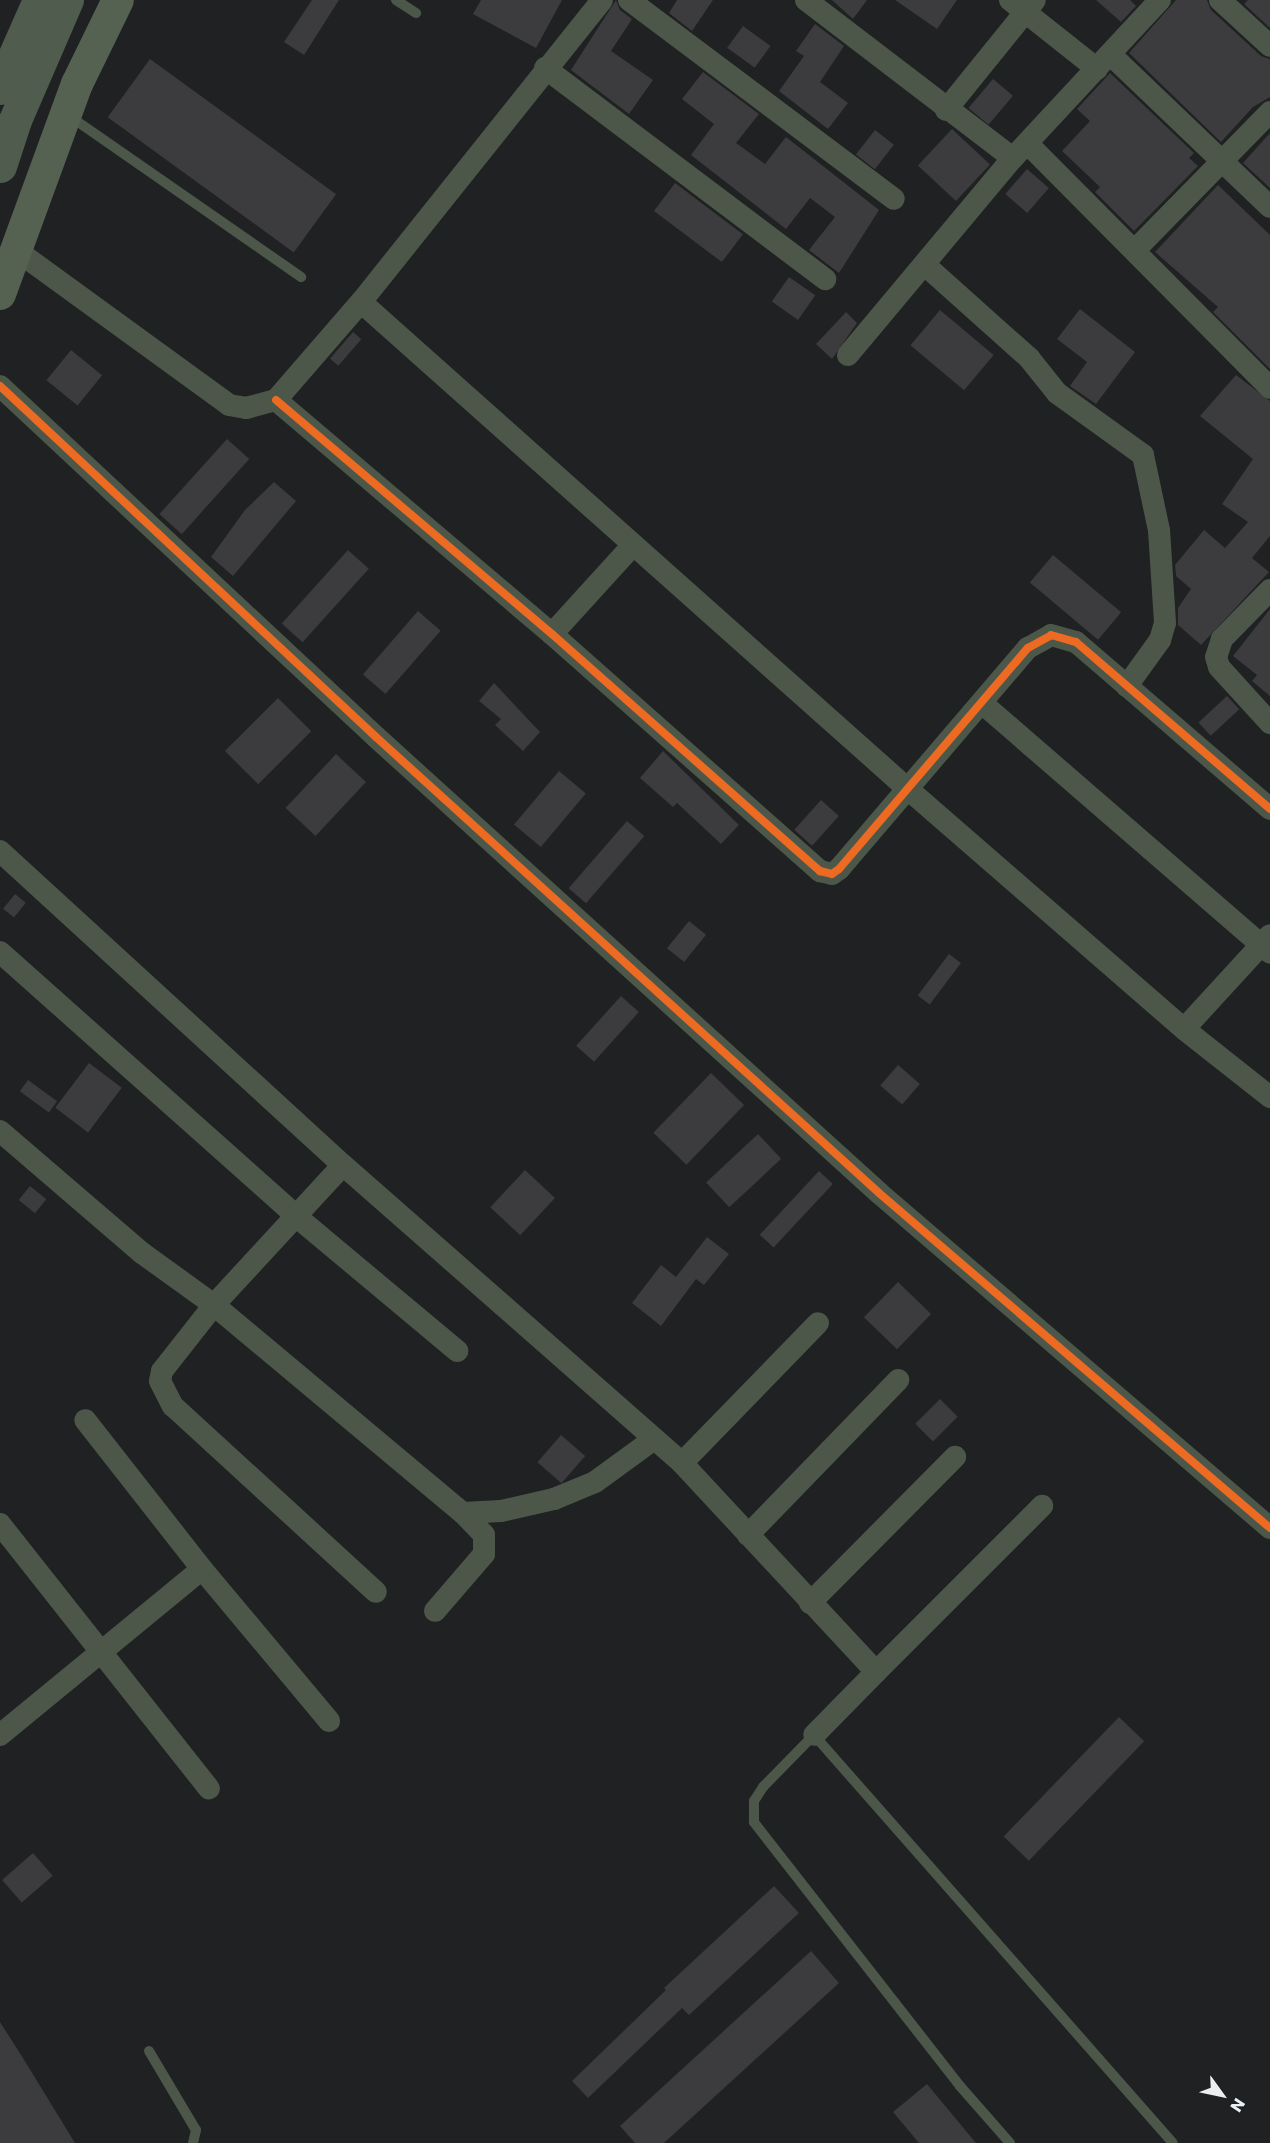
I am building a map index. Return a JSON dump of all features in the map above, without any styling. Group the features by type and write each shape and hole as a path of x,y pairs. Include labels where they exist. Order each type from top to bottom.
{"highway":[{"path":"0,88 39,0"},
{"path":"0,166 15,120 67,0"}],"street":[{"path":"0,294 66,112 118,0"},
{"path":"16,250 230,405 246,408 276,400 361,302 545,68 602,0"},
{"path":"629,0 894,199"},
{"path":"806,0 946,110 1021,151 1135,250 1270,388"},
{"path":"848,355 1021,151 1160,0"},
{"path":"1220,0 1270,46"},
{"path":"946,110 1024,4 1104,62 1221,161 1270,207"},
{"path":"545,68 825,279"},
{"path":"1135,250 1270,112"},
{"path":"925,265 1029,358 1058,393 1143,455 1159,530 1165,622 1160,640 1127,686"},
{"path":"361,302 632,546 909,790 1184,1029 1270,1097"},
{"path":"0,386 376,737 861,1177 1270,1528"},
{"path":"276,400 552,634 820,871 832,874 839,869 983,704 1028,648 1051,635 1076,642 1270,809"},
{"path":"552,634 632,546"},
{"path":"1270,590 1222,639 1216,657 1220,667 1270,723"},
{"path":"983,704 1267,944 1184,1029"},
{"path":"0,851 344,1165 682,1463 876,1672"},
{"path":"0,952 297,1217 457,1351"},
{"path":"0,1131 142,1253 214,1305 463,1513 484,1535 484,1554 435,1611"},
{"path":"344,1165 214,1305 162,1371 160,1381 164,1393 242,1472 376,1592"},
{"path":"682,1463 818,1323"},
{"path":"748,1535 898,1380"},
{"path":"85,1420 202,1569 329,1721"},
{"path":"463,1513 501,1511 554,1499 595,1482 654,1439"},
{"path":"810,1603 955,1457"},
{"path":"814,1735 1042,1506"},
{"path":"0,1524 102,1650 209,1789"},
{"path":"2,1729 202,1569"}],"lane":[{"path":"396,0 416,13"},
{"path":"66,112 301,277"},
{"path":"1010,2143 953,2077 754,1822 754,1801 763,1787 814,1735 1173,2143"},
{"path":"149,2051 196,2130 193,2143"}],"building":[{"path":"312,0 339,0 304,55 284,42"},
{"path":"481,0 562,0 536,48 473,14"},
{"path":"616,0 620,10 632,19 611,51 653,80 629,114 571,70"},
{"path":"677,0 713,0 692,31 669,13"},
{"path":"832,0 867,0 853,19"},
{"path":"895,0 957,0 937,29"},
{"path":"1096,0 1130,0 1136,6 1121,22"},
{"path":"1176,0 1207,0 1211,10 1261,56 1270,59 1270,97 1253,107 1221,142 1129,53"},
{"path":"1248,0 1270,0 1270,28 1244,4"},
{"path":"815,24 844,46 820,82 848,103 828,129 779,91 804,56 796,51"},
{"path":"743,26 771,46 755,68 727,48"},
{"path":"150,59 336,194 294,252 108,117"},
{"path":"703,72 759,114 736,143 765,164 786,137 879,210 839,273 809,250 835,217 810,198 786,229 691,155 714,124 682,99"},
{"path":"1110,73 1194,153 1189,158 1198,166 1134,231 1095,192 1100,187 1062,151 1090,121 1077,109"},
{"path":"993,79 1013,96 988,125 969,108"},
{"path":"952,129 990,164 956,201 918,166"},
{"path":"875,130 894,145 875,169 856,154"},
{"path":"1270,133 1270,188 1243,163"},
{"path":"1027,169 1049,188 1027,213 1005,194"},
{"path":"675,183 743,234 722,262 654,211"},
{"path":"1218,185 1270,235 1270,369 1213,312 1218,307 1155,252"},
{"path":"789,277 815,295 798,320 772,302"},
{"path":"1080,309 1135,352 1096,404 1070,386 1087,362 1057,339"},
{"path":"940,310 994,355 964,390 910,345"},
{"path":"846,312 857,323 832,359 816,344"},
{"path":"353,332 361,339 338,366 330,358"},
{"path":"71,350 102,375 78,405 46,380"},
{"path":"1236,375 1270,401 1270,536 1252,558 1269,572 1201,645 1178,625 1178,608 1191,589 1176,576 1175,565 1204,530 1225,548 1248,522 1222,504 1253,459 1200,416"},
{"path":"227,439 249,459 182,534 159,514"},
{"path":"274,482 296,501 233,576 211,557 245,510"},
{"path":"348,550 369,569 303,642 282,624"},
{"path":"1053,555 1121,612 1098,640 1030,583"},
{"path":"1270,609 1270,696 1252,681 1257,675 1233,656"},
{"path":"418,611 441,631 386,694 363,674"},
{"path":"494,683 540,732 523,751 495,725 501,719 479,701"},
{"path":"1227,696 1239,709 1211,736 1198,723"},
{"path":"278,698 311,731 258,784 225,751"},
{"path":"663,751 739,825 721,844 677,803 673,807 640,778"},
{"path":"336,754 366,782 316,836 286,808"},
{"path":"559,771 586,793 541,847 514,825"},
{"path":"821,800 839,816 812,846 794,830"},
{"path":"627,821 644,836 586,903 569,888"},
{"path":"15,894 26,903 14,918 3,909"},
{"path":"689,921 706,935 684,962 667,948"},
{"path":"949,954 961,963 930,1005 918,996"},
{"path":"621,996 639,1012 594,1062 576,1046"},
{"path":"89,1063 122,1088 88,1132 55,1108"},
{"path":"898,1065 920,1084 902,1104 880,1085"},
{"path":"711,1073 744,1105 686,1165 653,1133"},
{"path":"28,1080 57,1101 49,1112 20,1091"},
{"path":"758,1134 781,1159 729,1207 706,1182"},
{"path":"525,1170 555,1198 520,1235 490,1207"},
{"path":"819,1171 833,1184 774,1248 760,1235"},
{"path":"30,1186 46,1199 35,1213 19,1200"},
{"path":"707,1237 729,1254 704,1285 696,1279 661,1326 632,1303 661,1265 676,1277"},
{"path":"898,1282 931,1314 897,1349 864,1317"},
{"path":"940,1399 958,1417 933,1441 915,1424"},
{"path":"561,1435 585,1456 562,1483 537,1462"},
{"path":"1119,1717 1144,1741 1029,1861 1004,1836"},
{"path":"33,1853 53,1876 22,1903 2,1880"},
{"path":"774,1886 799,1913 689,2015 682,2008 588,2098 572,2081 666,1990 664,1988"},
{"path":"811,1951 839,1983 664,2143 635,2143 620,2126"},
{"path":"0,2022 23,2058 75,2143 0,2143"},
{"path":"927,2084 976,2143 919,2143 893,2112"}],"cycle path":[{"path":"0,386 376,737 879,1193 1270,1528"},
{"path":"276,400 552,634 820,871 832,874 839,869 1028,648 1051,635 1076,642 1270,809"}]}
